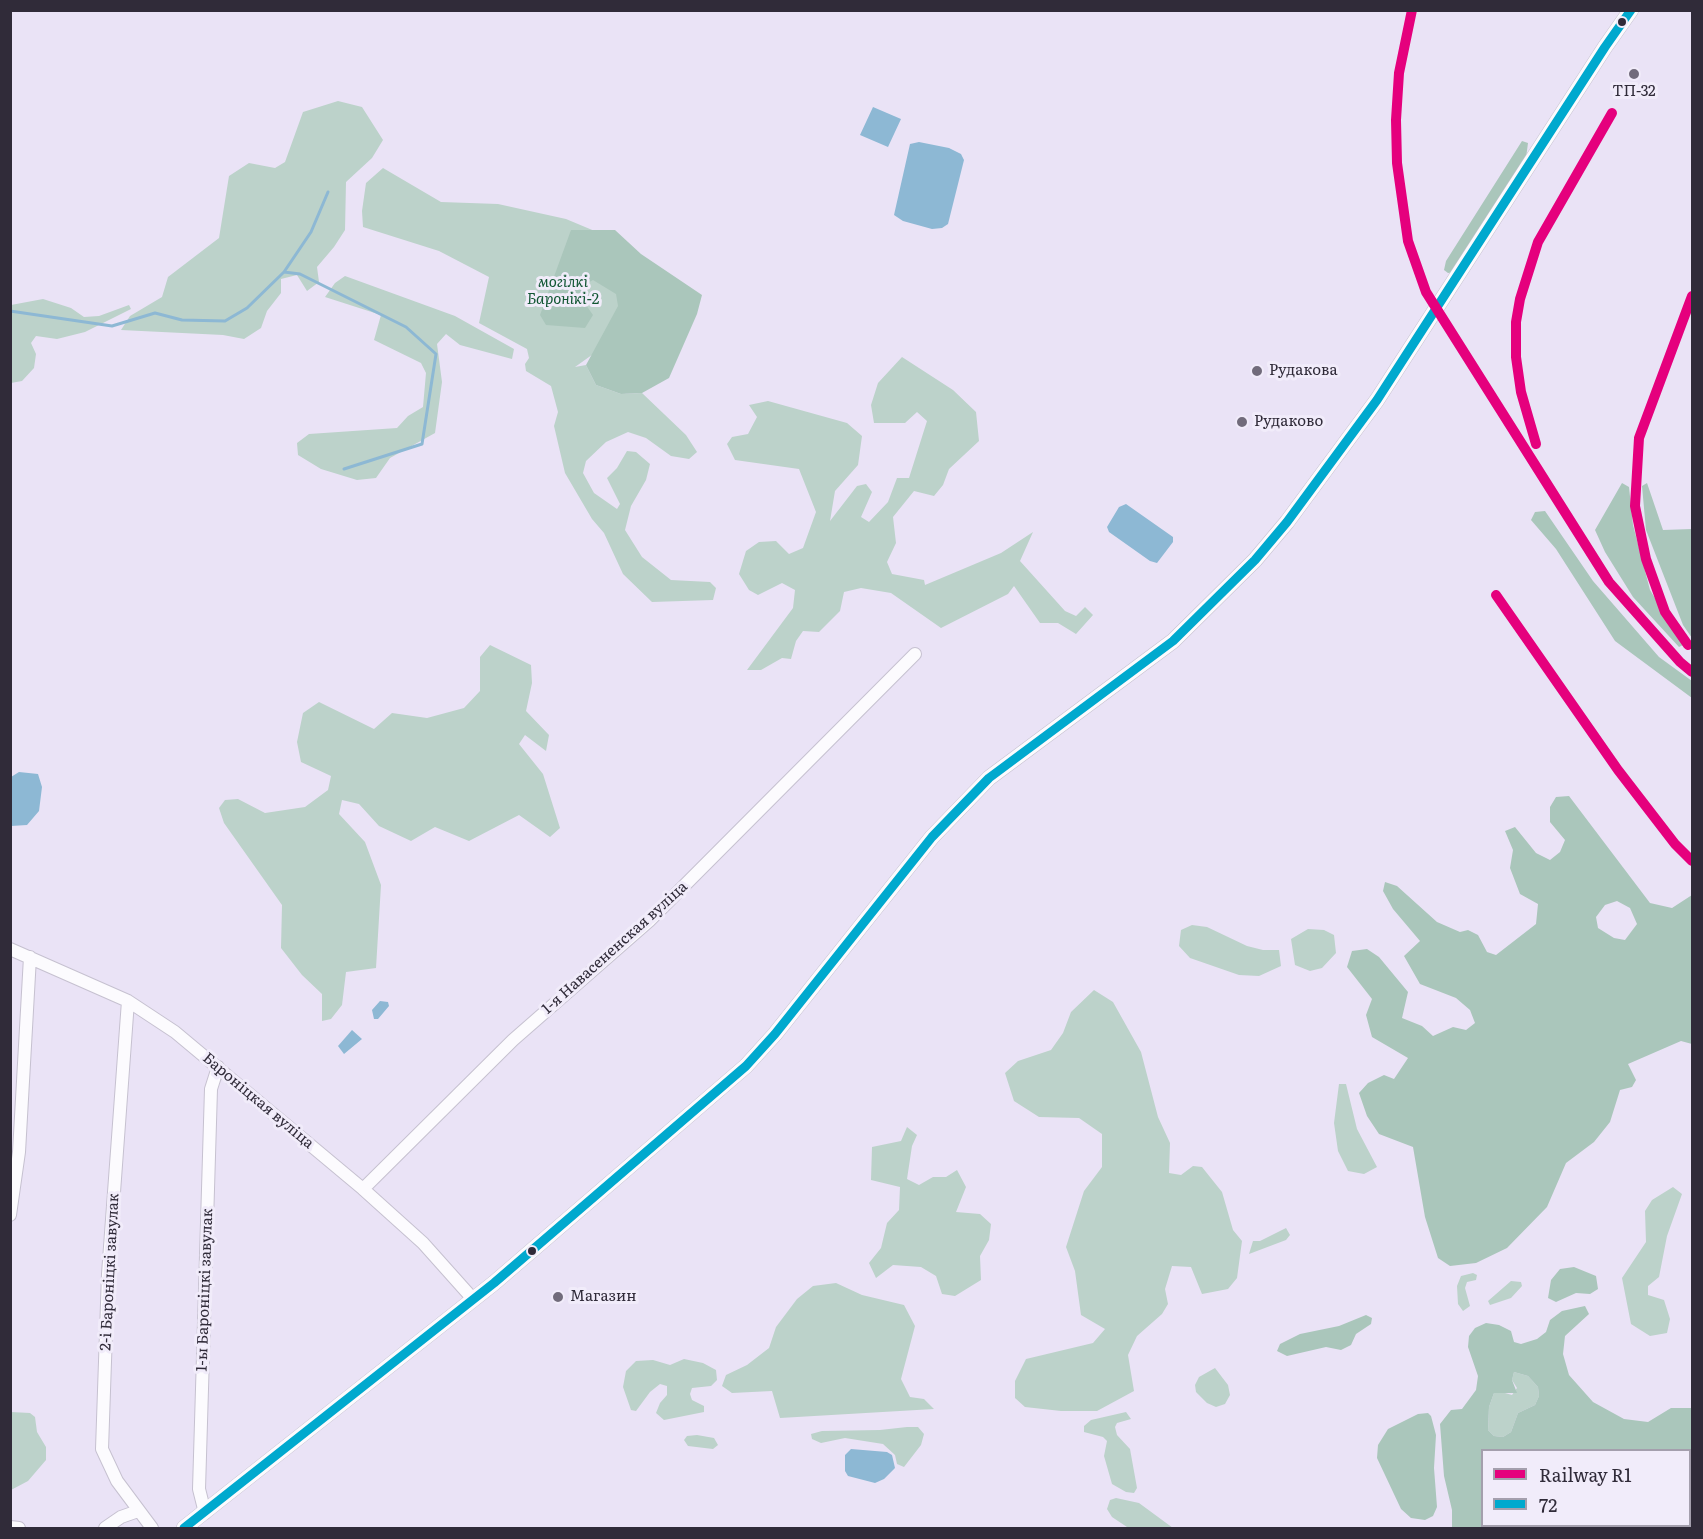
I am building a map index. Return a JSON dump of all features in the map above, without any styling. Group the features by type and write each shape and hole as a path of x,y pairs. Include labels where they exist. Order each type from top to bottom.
{"main road":[{"path":"184,1528 473,1299 746,1066 775,1034 932,837 989,778 1173,640 1255,560 1287,522 1377,400 1631,10"}],"street":[{"name":"1-я Навасененская вуліца","path":"363,1189 513,1040 649,921 915,654"},
{"name":"Бароніцкая вуліца","path":"10,949 128,1001 175,1032 363,1189 423,1243 473,1299"},
{"path":"10,1215 20,1152 30,957"},
{"name":"2-і Бароніцкі завулак","path":"128,1001 108,1274 102,1449 117,1481 152,1528"},
{"name":"1-ы Бароніцкі завулак","path":"205,1513 199,1489 211,1089 218,1067"},
{"path":"105,1528 121,1517 138,1510"},
{"path":"10,1527 19,1528"}],"green space":[{"path":"338,101 362,107 383,140 372,158 346,182 345,230 317,267 319,282 307,291 297,275 281,279 281,293 267,311 261,328 244,339 223,335 121,330 130,316 162,297 168,277 219,238 229,176 249,163 275,168 285,162 303,112"},
{"path":"1522,141 1528,143 1526,158 1455,272 1448,273 1444,270 1446,261"},
{"name":"могілкі Баронікі-2","path":"383,168 441,202 498,204 566,219 609,237 659,276 596,352 575,367 586,365 596,385 621,394 642,393 686,435 697,452 689,459 671,456 646,438 628,432 606,442 586,461 583,473 594,493 617,509 620,504 607,478 617,468 627,451 636,452 650,464 646,480 631,506 625,530 642,557 671,580 710,582 716,588 713,600 652,602 623,574 604,533 592,519 565,473 554,426 558,412 551,386 526,371 525,364 529,358 527,349 479,323 489,277 439,251 363,227 362,211 366,183"},
{"path":"571,230 615,230 641,254 702,295 697,314 669,378 642,393 621,394 596,385 586,365 618,306 616,294 593,280 584,285 581,298 593,315 585,328 546,325 540,315"},
{"path":"345,276 455,316 514,349 512,359 460,345 446,334 437,344 442,382 435,433 390,458 376,478 357,480 321,469 298,455 297,443 309,434 397,428 408,416 423,407 426,373 421,363 374,340 381,315 325,297 335,283"},
{"path":"43,299 71,308 84,317 99,316 129,305 131,309 85,332 57,339 36,336 31,343 36,354 34,368 22,381 11,383 11,305"},
{"path":"902,357 953,390 976,412 979,441 949,469 943,485 934,496 914,491 893,517 896,543 887,562 892,574 924,580 925,585 1001,553 1033,532 1020,561 1065,611 1076,616 1085,607 1093,615 1076,634 1058,623 1040,623 1014,586 1008,594 941,628 891,593 861,588 844,592 840,611 819,632 803,631 796,641 791,659 782,658 761,670 747,670 793,608 795,590 782,583 758,595 749,590 739,574 746,551 759,542 776,541 789,554 803,548 816,512 799,469 735,460 727,444 732,437 748,434 757,417 749,405 768,401 847,423 862,436 858,465 835,491 830,521 857,486 866,484 872,492 861,517 869,522 888,502 897,478 909,478 927,421 917,412 905,423 874,423 871,405 878,383"},
{"path":"1622,483 1629,487 1633,525 1650,590 1683,645 1679,647 1633,597 1605,552 1595,530"},
{"path":"1647,483 1663,530 1692,529 1692,638 1683,625 1646,530 1642,486"},
{"path":"1545,511 1593,581 1659,657 1692,681 1692,698 1615,641 1556,549 1531,520 1535,512"},
{"path":"490,645 531,665 532,683 526,711 549,735 546,751 525,735 519,744 543,774 560,828 550,837 519,815 469,841 435,827 411,841 379,826 359,804 342,800 339,814 365,842 381,885 376,968 346,972 342,1005 331,1019 322,1021 322,994 302,975 281,948 282,905 224,823 219,808 225,800 238,799 265,813 305,807 328,790 331,776 301,762 297,742 303,713 319,702 374,729 392,713 427,718 464,708 480,691 480,657"},
{"path":"1569,796 1650,903 1672,908 1692,895 1692,1044 1681,1041 1628,1064 1636,1080 1632,1087 1620,1090 1610,1122 1594,1142 1566,1163 1547,1207 1507,1248 1476,1263 1450,1266 1438,1258 1425,1217 1413,1147 1379,1134 1367,1116 1359,1093 1368,1083 1384,1075 1394,1079 1408,1058 1372,1037 1366,1015 1372,999 1347,967 1352,951 1367,949 1379,957 1408,992 1402,1018 1422,1026 1433,1036 1453,1027 1466,1030 1475,1023 1470,1010 1456,998 1420,984 1404,956 1420,941 1393,909 1383,891 1385,882 1397,886 1437,922 1460,932 1468,930 1478,935 1487,952 1496,955 1536,924 1538,904 1520,894 1510,868 1513,850 1505,831 1515,827 1536,853 1550,860 1560,852 1565,840 1550,822 1550,807 1556,797","holes":["1617,901 1630,908 1637,924 1625,940 1614,938 1598,928 1596,917 1605,905"]},
{"path":"1192,925 1207,927 1247,946 1263,950 1279,950 1281,966 1259,976 1239,975 1190,958 1179,946 1181,930"},
{"path":"1308,929 1324,930 1334,935 1336,953 1322,968 1310,971 1295,965 1291,939"},
{"path":"1094,990 1113,1002 1141,1052 1158,1117 1170,1143 1169,1173 1181,1175 1193,1166 1202,1167 1222,1192 1233,1230 1242,1241 1237,1278 1228,1289 1202,1294 1191,1267 1172,1266 1165,1289 1168,1304 1162,1314 1137,1336 1128,1355 1134,1391 1097,1411 1061,1411 1025,1407 1015,1398 1015,1381 1026,1359 1093,1343 1105,1329 1081,1315 1075,1271 1066,1247 1084,1191 1102,1167 1102,1134 1079,1118 1039,1117 1014,1101 1005,1073 1018,1061 1051,1050 1063,1033 1071,1012"},
{"path":"1339,1084 1346,1084 1357,1129 1377,1167 1364,1174 1348,1171 1338,1151 1334,1123"},
{"path":"907,1127 917,1135 912,1146 907,1179 919,1185 933,1177 946,1177 957,1170 966,1187 956,1212 980,1214 991,1224 989,1240 980,1256 981,1280 955,1296 942,1294 936,1276 921,1267 893,1265 876,1278 869,1263 881,1248 887,1223 899,1210 900,1187 871,1180 872,1147 901,1141"},
{"path":"1673,1187 1682,1194 1667,1236 1659,1277 1648,1286 1648,1295 1664,1300 1670,1319 1667,1333 1650,1336 1631,1324 1622,1278 1646,1242 1645,1211 1652,1200"},
{"path":"1286,1228 1290,1235 1286,1240 1249,1254 1253,1241 1260,1241"},
{"path":"1574,1267 1596,1276 1598,1289 1590,1294 1576,1293 1556,1302 1548,1298 1551,1280 1560,1269"},
{"path":"1473,1273 1477,1275 1476,1280 1467,1282 1465,1288 1470,1306 1463,1311 1458,1304 1457,1286 1461,1276"},
{"path":"1511,1281 1521,1282 1522,1286 1511,1298 1490,1305 1488,1301"},
{"path":"836,1283 862,1295 904,1305 915,1326 901,1379 910,1397 924,1399 934,1409 780,1418 772,1391 732,1393 722,1386 726,1375 747,1365 769,1348 776,1327 797,1299 813,1286"},
{"path":"1585,1306 1589,1314 1565,1336 1563,1354 1569,1375 1593,1402 1624,1419 1648,1422 1671,1408 1692,1408 1692,1523 1691,1449 1481,1449 1481,1527 1671,1528 1452,1528 1452,1510 1444,1476 1440,1424 1451,1410 1462,1409 1476,1390 1478,1376 1468,1347 1469,1336 1475,1328 1486,1323 1499,1325 1511,1331 1514,1342 1521,1344 1537,1339 1546,1332 1550,1320 1562,1311","holes":["1514,1372 1528,1376 1538,1387 1539,1396 1535,1405 1518,1413 1511,1432 1503,1437 1494,1436 1488,1430 1489,1407 1494,1393 1517,1393 1512,1380"]},
{"path":"1366,1315 1372,1318 1371,1324 1356,1334 1351,1345 1341,1350 1326,1347 1287,1356 1277,1351 1280,1344 1300,1334 1339,1326"},
{"path":"684,1359 703,1363 716,1370 717,1380 711,1386 692,1388 690,1394 692,1400 704,1406 704,1412 664,1420 656,1413 660,1403 667,1395 667,1386 660,1384 650,1392 636,1411 631,1410 623,1387 626,1371 636,1361 653,1360 670,1365"},
{"path":"1215,1368 1228,1385 1230,1395 1225,1404 1216,1407 1207,1403 1196,1392 1195,1385 1199,1377"},
{"path":"1514,1372 1528,1376 1538,1387 1539,1396 1535,1405 1518,1413 1511,1432 1503,1437 1494,1436 1488,1430 1489,1407 1494,1393 1498,1391 1512,1395 1517,1388 1512,1380"},
{"path":"11,1412 30,1413 35,1417 37,1432 46,1447 46,1460 28,1481 11,1490"},
{"path":"1126,1412 1131,1419 1117,1423 1115,1427 1117,1435 1130,1449 1137,1488 1134,1493 1126,1492 1112,1484 1104,1456 1107,1441 1103,1437 1084,1432 1084,1426 1091,1420"},
{"path":"1428,1413 1436,1435 1434,1468 1437,1507 1433,1516 1425,1520 1411,1518 1401,1509 1377,1458 1378,1445 1388,1429 1418,1414"},
{"path":"918,1427 924,1434 921,1445 904,1467 897,1464 895,1455 883,1444 845,1438 821,1443 812,1439 811,1434 822,1431"},
{"path":"687,1436 714,1438 718,1445 713,1449 688,1446 684,1440"},
{"path":"1116,1498 1139,1503 1173,1528 1127,1527 1112,1517 1107,1509 1110,1500"}],"water":[{"path":"873,107 901,119 888,147 860,135"},
{"path":"919,142 949,148 961,154 964,160 948,224 942,228 932,229 903,221 894,215 910,144"},
{"path":"1126,504 1173,537 1173,542 1157,563 1150,561 1109,532 1107,527 1119,507"},
{"path":"19,772 38,774 42,787 39,811 27,825 11,826 11,777"},
{"path":"380,1001 388,1002 389,1006 378,1019 374,1019 372,1010"},
{"path":"352,1030 362,1039 344,1054 338,1046"},
{"path":"851,1449 887,1452 892,1455 895,1468 884,1479 875,1483 848,1476 845,1471 845,1455"}],"waterway":[{"path":"284,272 311,232 328,192"},
{"path":"10,311 112,326 155,313 182,320 225,321 247,308 284,272 300,274 406,327 436,354 422,444 344,469"}],"rail line":[{"name":"R1","path":"1412,10 1399,73 1396,120 1397,163 1408,241 1426,292 1609,582 1680,662 1692,672"},
{"name":"R1","path":"1536,444 1521,392 1516,357 1516,322 1520,299 1538,242 1612,113"},
{"name":"R1","path":"1688,645 1665,612 1646,559 1635,506 1639,438 1692,296"},
{"name":"R1","path":"1496,595 1618,770 1675,844 1692,861"}],"transit line":[{"name":"72","path":"184,1528 494,1283 746,1066 775,1034 932,837 989,778 1173,641 1255,560 1287,522 1377,400 1631,10"}],"place":[{"name":"ТП-32","path":"1634,74"},
{"name":"Рудакова","path":"1257,371"},
{"name":"Рудаково","path":"1242,422"},
{"name":"Магазин","path":"558,1297"}]}
